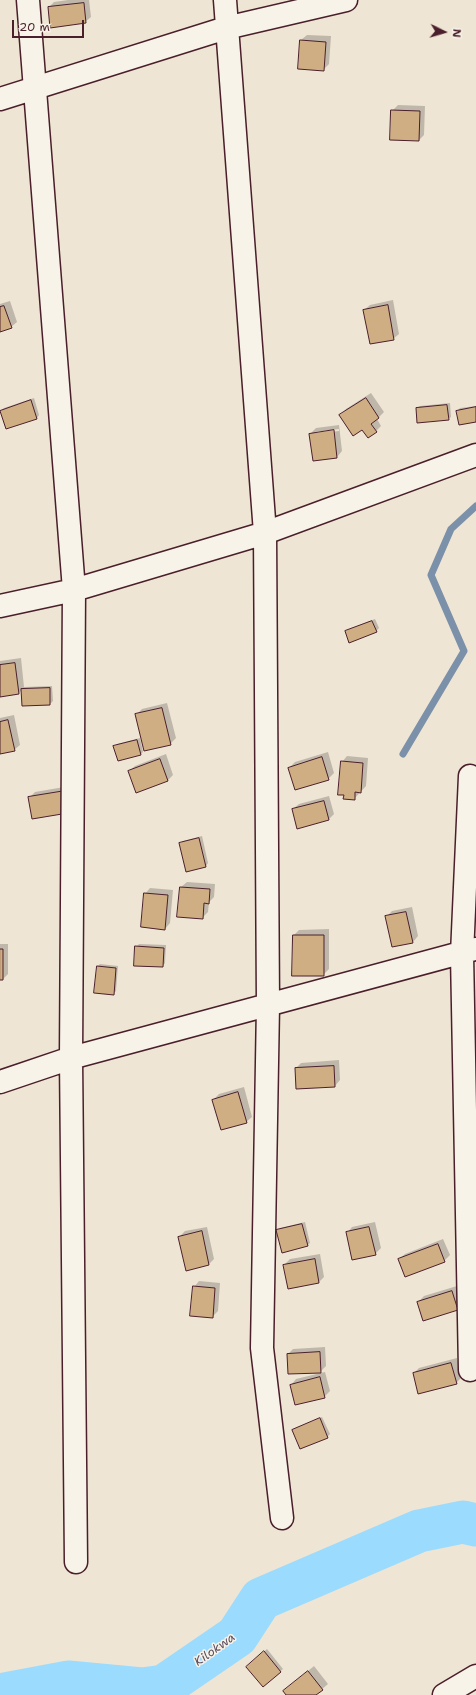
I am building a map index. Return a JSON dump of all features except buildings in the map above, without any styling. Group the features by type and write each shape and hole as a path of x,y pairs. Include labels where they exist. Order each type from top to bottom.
{"street":[{"path":"28,0 74,590 71,1058 76,1562"},
{"path":"225,0 265,533 268,1005 262,1348 282,1518"},
{"path":"0,100 226,28 346,0"},
{"path":"0,606 74,590 265,533 476,455"},
{"path":"470,776 470,1370"},
{"path":"0,1082 71,1058 469,951"},
{"path":"444,1695 476,1676"}],"waterway":[{"path":"403,754 464,651 431,575 451,529 476,506"},
{"name":"Kilokwa","path":"0,1695 68,1682 142,1689 164,1686 237,1636 261,1599 419,1531 463,1522 476,1525"}]}
